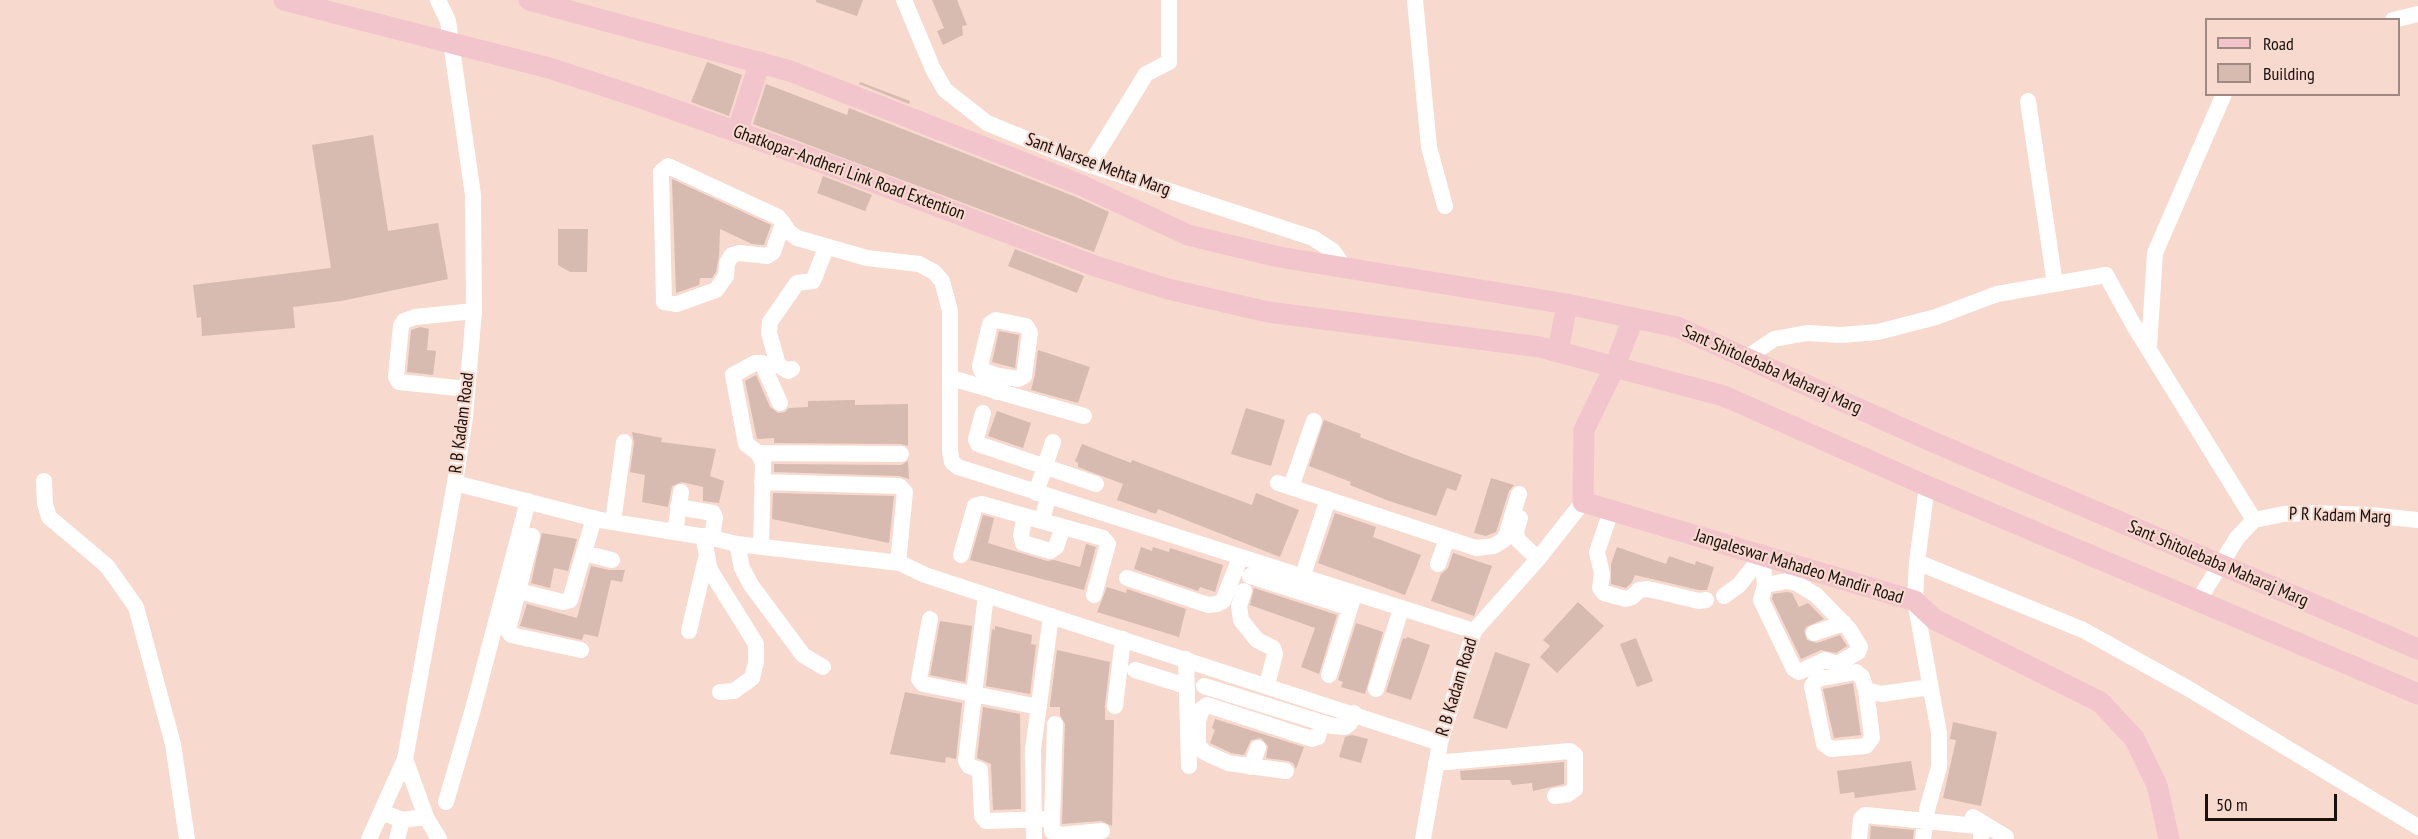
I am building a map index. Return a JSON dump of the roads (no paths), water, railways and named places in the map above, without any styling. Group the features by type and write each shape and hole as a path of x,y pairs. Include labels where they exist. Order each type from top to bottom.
{"main road":[{"name":"Ghatkopar-Andheri Link Road Extention","path":"284,0 560,72 737,132 1095,266 1168,290 1268,312 1558,351"},
{"name":"Sant Shitolebaba Maharaj Marg","path":"529,0 790,71 1081,185 1188,235 1279,257 1567,304 1677,327 2220,566 2418,649"},
{"path":"737,132 760,62"},
{"path":"1567,304 1558,351 1724,396 1927,486 2418,694"},
{"path":"1583,502 1584,430 1615,366 1633,319"},
{"name":"Jangaleswar Mahadeo Mandir Road","path":"1583,502 1915,602 1934,619 2100,702 2134,738 2157,785 2169,839"}],"street":[{"name":"R B Kadam Road","path":"369,839 405,759 455,483 468,389 474,311 473,195 448,21 438,0"},
{"name":"Sant Narsee Mehta Marg","path":"904,0 933,69 945,90 987,123 1090,165 1313,238 1333,251 1344,267"},
{"path":"1090,165 1146,74 1169,62 1169,0"},
{"path":"1415,0 1429,147 1445,206"},
{"path":"2400,18 2418,14"},
{"path":"2149,348 2156,253 2223,96"},
{"path":"2028,100 2055,284"},
{"path":"783,223 773,252 767,256 740,253 732,255 727,263 726,276 716,290 676,304 664,302 661,172 668,166 778,218 783,223 788,231 797,238 867,258 919,264 934,272 942,281 947,296 952,462 1042,495 1302,578 1352,601"},
{"path":"792,369 788,372 778,365 769,333 770,322 797,283 813,280 826,248"},
{"path":"1746,358 1774,339 1807,333 1841,335 1878,332 1936,317 1997,294 2106,275 2254,520 2237,538 2198,601"},
{"path":"468,389 399,382 396,377 401,326 404,321 415,317 474,311"},
{"path":"760,546 763,464 758,453 746,444 733,375 755,363 762,363 780,403"},
{"path":"951,378 998,384 1084,416"},
{"path":"983,413 976,439 978,444 1096,484"},
{"path":"1314,421 1285,485 1476,549 1494,546 1512,534 1522,513"},
{"path":"613,522 624,442"},
{"path":"1042,521 1044,468 1053,442"},
{"path":"758,453 901,454"},
{"path":"44,481 45,504 50,517 102,560 136,607 173,744 187,839"},
{"path":"762,482 898,486 905,492 898,563"},
{"path":"455,483 594,518 675,532 707,543 760,546 898,563 986,595 1354,713 1440,743"},
{"path":"1923,839 1926,815 1939,766 1938,733 1915,602 1917,562 1927,486"},
{"path":"1512,534 1519,494"},
{"path":"675,532 679,499 713,513 716,517 707,543 689,631"},
{"path":"1302,578 1328,499"},
{"path":"446,802 528,501"},
{"name":"R B Kadam Road","path":"1423,839 1440,743 1474,631 1538,559 1583,502"},
{"path":"961,555 975,506 982,504 1103,538 1108,544 1094,595"},
{"path":"1611,511 1597,552 1602,574 1600,588 1604,593 1626,598 1632,597 1639,590 1648,589 1699,601 1706,600"},
{"name":"P R Kadam Marg","path":"2254,520 2284,514 2313,513 2418,520"},
{"path":"1025,516 1021,535 1023,543 1050,551 1056,548 1064,527"},
{"path":"518,591 563,602 570,600 594,518"},
{"path":"1512,534 1538,559"},
{"path":"532,536 508,630 511,635 580,651"},
{"path":"1438,564 1447,539"},
{"path":"707,543 710,570 756,644 753,678 734,691 720,692"},
{"path":"737,544 742,568 751,585 803,655 823,667"},
{"path":"584,553 612,560"},
{"path":"1762,556 1765,585 1761,600 1794,669 1799,672 1825,660 1837,664 1858,652 1860,647 1844,623 1816,595 1796,583 1787,581 1765,585"},
{"path":"1724,596 1739,585 1762,556"},
{"path":"1127,578 1208,605 1217,604 1223,601 1240,558"},
{"path":"1917,562 2083,630 2189,689 2418,827"},
{"path":"1267,685 1275,654 1273,648 1257,640 1241,620 1239,606 1247,583 1401,609 1474,631"},
{"path":"986,595 966,761 969,766 980,770 982,816 986,821 1052,819"},
{"path":"1329,675 1352,601"},
{"path":"1376,689 1401,609"},
{"path":"1034,839 1033,749 1051,616"},
{"path":"930,619 919,679 922,684 1039,706"},
{"path":"1814,633 1844,623"},
{"path":"1115,706 1123,639"},
{"path":"1186,659 1189,766"},
{"path":"1135,670 1186,686"},
{"path":"1856,672 1862,677 1866,690 1872,738 1866,746 1831,749 1824,744 1812,686 1817,679 1856,672"},
{"path":"1204,686 1321,723 1344,727 1350,723 1354,713"},
{"path":"1866,690 1881,694 1930,687"},
{"path":"1286,771 1228,763 1204,752 1198,745 1198,721 1202,710 1207,705 1312,739 1318,736 1321,723"},
{"path":"1055,724 1052,831 1060,835 1102,831"},
{"path":"1251,767 1258,748"},
{"path":"1033,749 1054,749"},
{"path":"1436,763 1570,752 1575,754 1575,789 1568,794 1555,796"},
{"path":"405,759 426,817 439,839"},
{"path":"1033,783 1053,783"},
{"path":"382,812 402,820 426,817"},
{"path":"1859,839 1861,819 1864,815 1969,816 1981,820 2006,837"},
{"path":"1926,815 1977,826 1982,830 1981,839"},
{"path":"397,839 402,820"}]}
